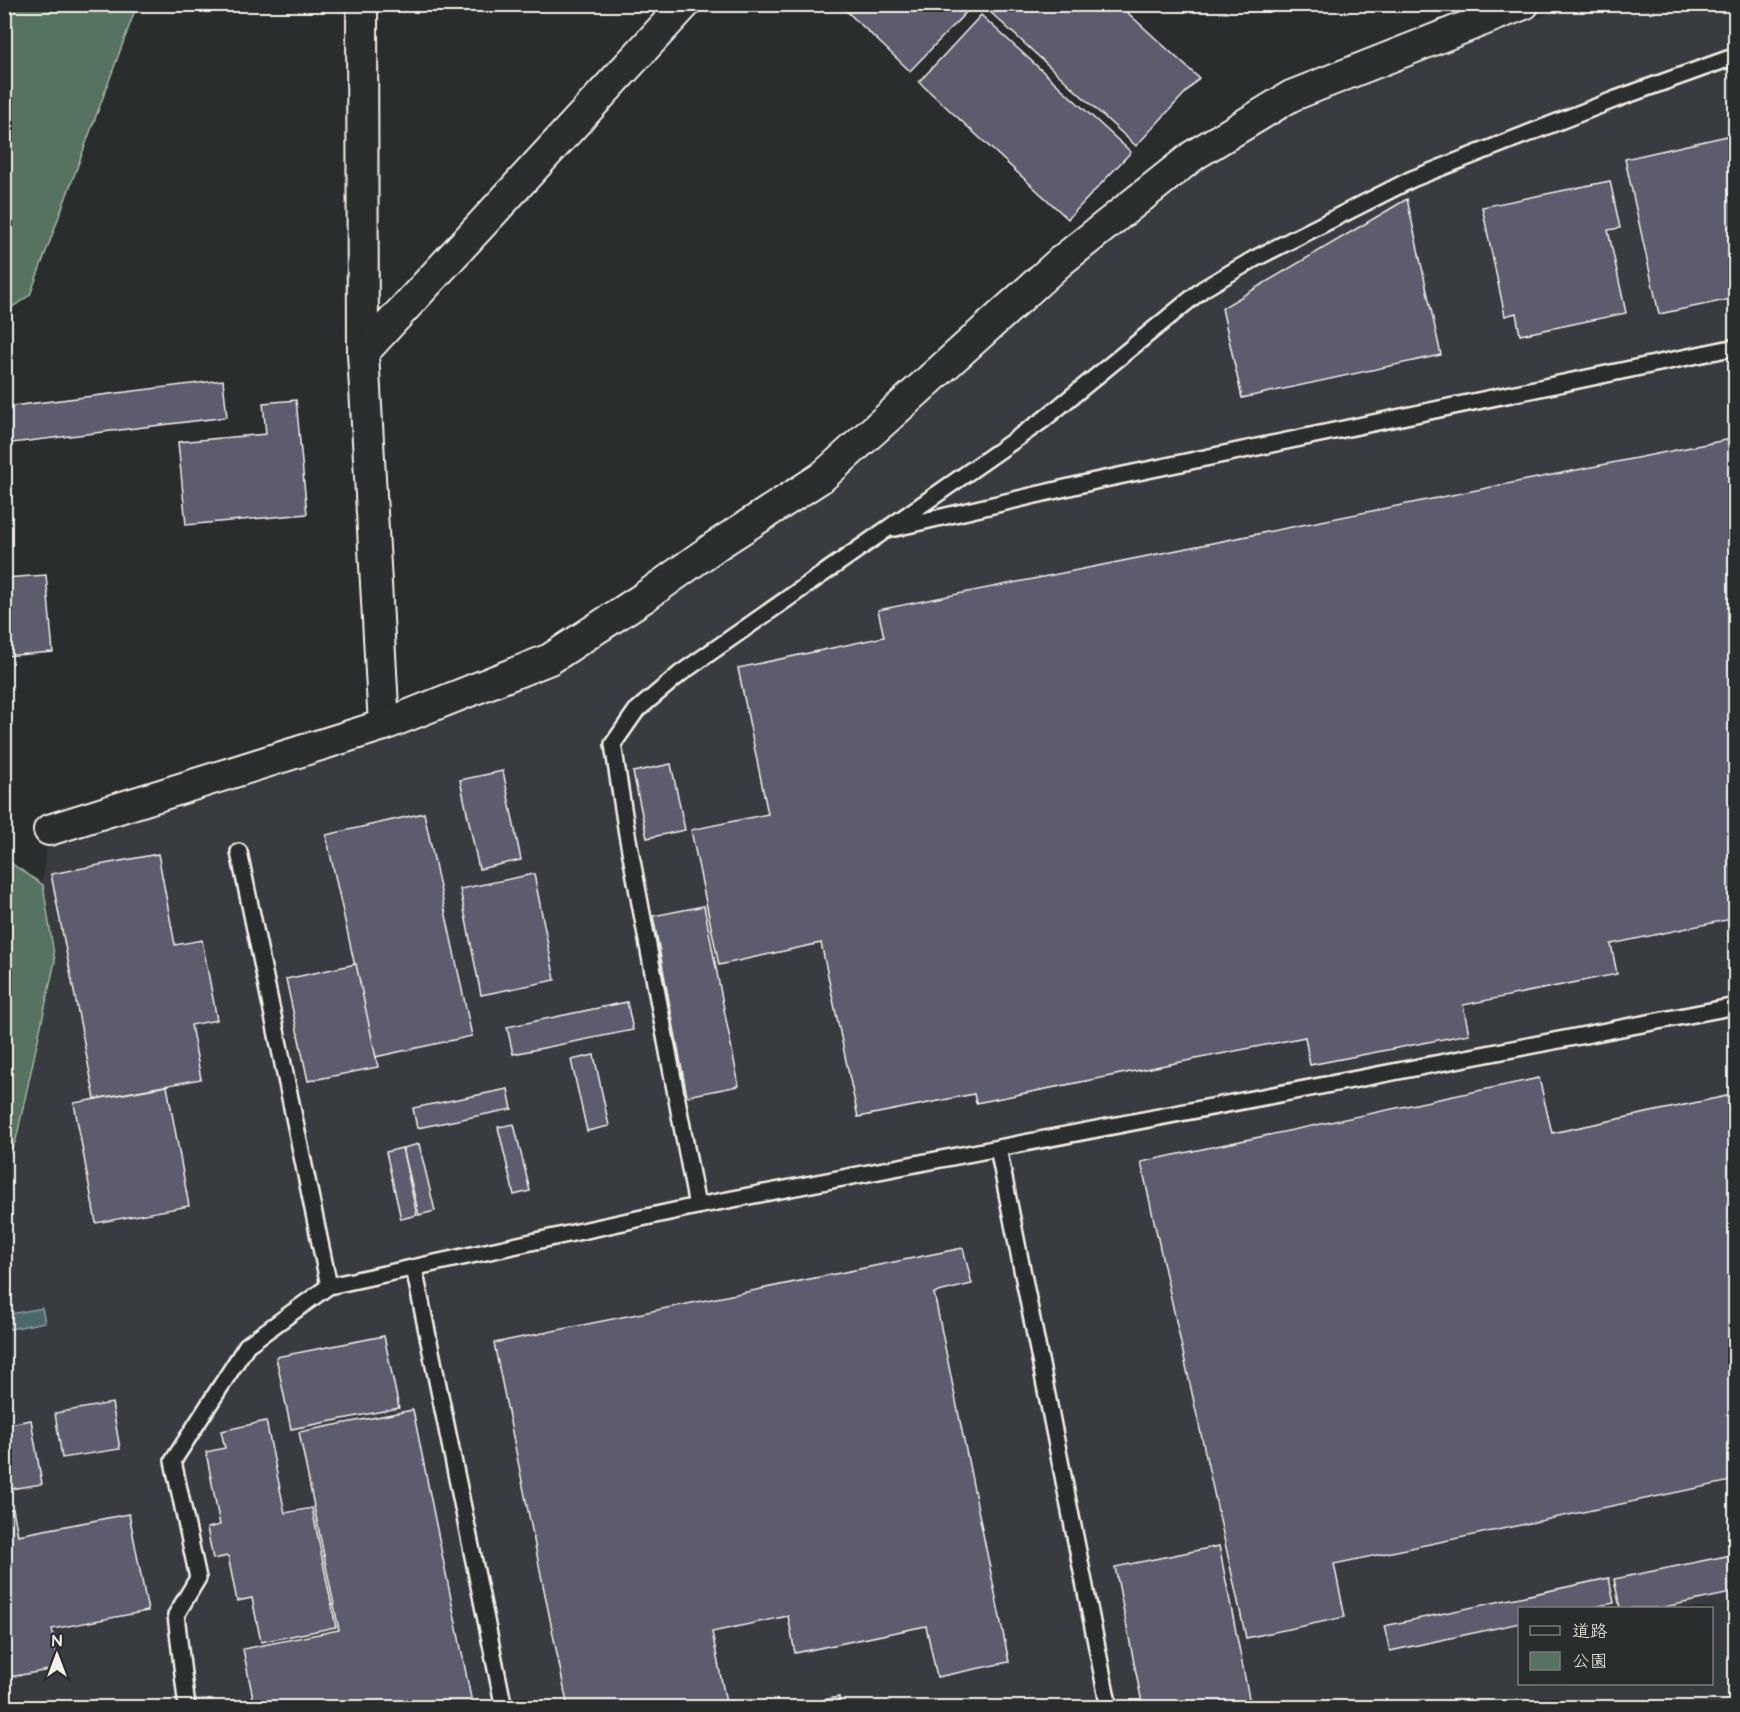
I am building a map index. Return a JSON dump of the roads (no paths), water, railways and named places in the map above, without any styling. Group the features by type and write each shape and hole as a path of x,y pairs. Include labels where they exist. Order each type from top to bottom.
{"street":[{"path":"362,4 363,353 384,725"},
{"path":"363,353 686,4"},
{"path":"49,830 384,725 550,659 643,598 717,545 822,477 1061,261 1194,155 1291,96 1524,4"}],"lane":[{"path":"697,1206 627,834 613,744 636,711 681,673 1043,420 1203,289 1254,259 1412,179 1616,99 1736,56"},
{"path":"886,530 1095,481 1736,347"},
{"path":"239,852 329,1287"},
{"path":"187,1707 176,1615 198,1578 173,1461 247,1344 329,1287 697,1206 1736,1006"},
{"path":"998,1148 1109,1707"},
{"path":"414,1268 504,1707"}],"water":[{"path":"42,1308 45,1322 5,1330 5,1315"}]}
